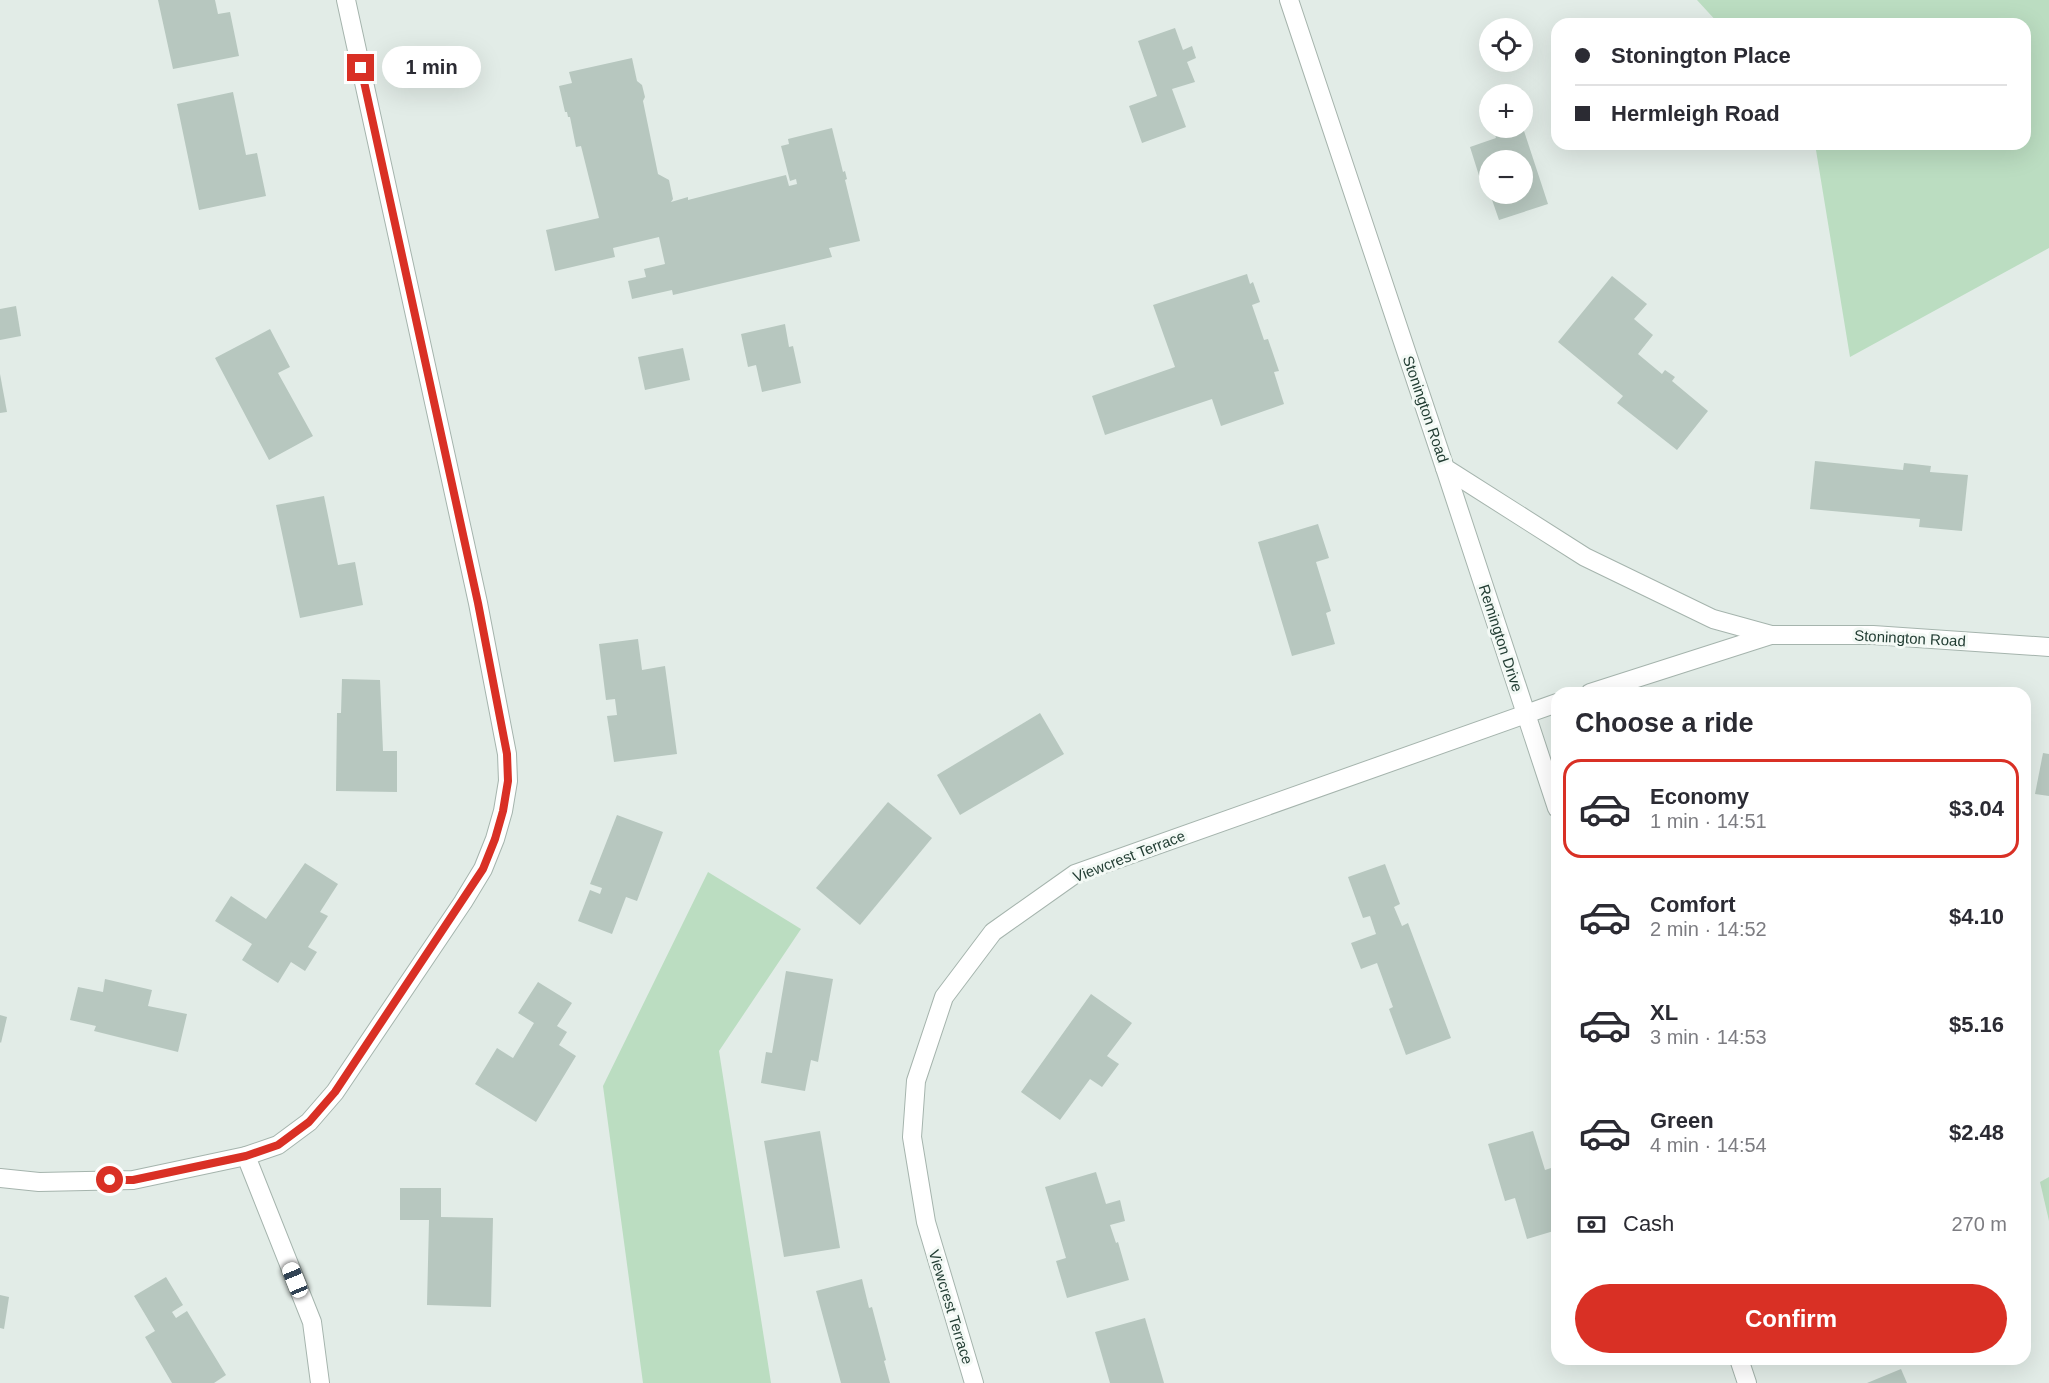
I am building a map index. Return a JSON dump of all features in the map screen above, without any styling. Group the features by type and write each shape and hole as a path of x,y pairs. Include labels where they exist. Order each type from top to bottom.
{"street":[{"path":"0,1178 39,1182 133,1180 246,1156 278,1145 309,1122 335,1092 483,869 501,820 508,781 507,754 478,603 346,0"},
{"name":"Stonington Road","path":"1289,0 1445,468 1586,557 1713,619 1771,635 1873,635 2049,647"},
{"name":"Remington Drive","path":"1445,468 1551,790"},
{"name":"Stonington Road","path":"1609,687 1771,635"},
{"path":"1526,713 1551,706"},
{"name":"Viewcrest Terrace","path":"974,1383 926,1222 912,1137 916,1082 944,997 993,932 1075,874 1526,713"},
{"path":"246,1156 312,1322 320,1383"},
{"path":"1741,1365 1747,1383"}],"green space":[{"path":"1697,0 2049,0 2049,248 1850,357 1816,150 2031,150 2031,18 1714,18"},
{"path":"708,872 801,929 719,1051 771,1383 643,1383 603,1086"},
{"path":"2049,1177 2049,1221 2040,1182"}],"building":[{"path":"158,0 215,0 218,14 230,12 239,56 173,69"},
{"path":"1175,28 1183,50 1192,46 1196,58 1187,62 1195,82 1172,89 1186,127 1142,143 1129,106 1157,96 1138,41"},
{"path":"632,58 637,81 642,85 645,97 643,101 658,174 669,180 673,199 671,202 688,197 688,200 786,175 789,186 797,184 796,179 790,181 781,146 789,144 788,139 832,128 843,172 845,171 847,179 845,180 860,241 829,248 832,257 673,295 672,290 632,299 628,281 646,277 644,269 665,264 659,237 613,248 615,257 555,271 546,230 599,218 581,146 576,147 570,117 565,112 559,86 572,83 569,72"},
{"path":"233,92 246,155 257,153 266,196 199,210 177,104"},
{"path":"1496,138 1526,138 1530,150 1479,150 1479,176 1470,147"},
{"path":"1533,158 1548,204 1499,220 1493,204 1533,204"},
{"path":"1247,274 1250,284 1253,282 1260,302 1252,305 1264,340 1268,339 1279,371 1274,372 1284,404 1221,426 1212,399 1105,435 1092,396 1175,367 1153,305"},
{"path":"1612,276 1647,304 1634,319 1653,335 1638,354 1662,374 1665,370 1675,377 1672,381 1708,411 1677,450 1617,403 1623,396 1558,342"},
{"path":"16,306 21,336 0,340 0,309"},
{"path":"785,324 789,347 793,346 801,383 762,392 756,365 748,367 741,334"},
{"path":"270,329 290,367 278,373 313,436 269,460 215,358"},
{"path":"683,348 690,380 645,390 638,357"},
{"path":"0,374 7,412 0,413"},
{"path":"1815,461 1903,470 1904,463 1931,466 1930,472 1968,475 1962,531 1919,527 1920,519 1810,509"},
{"path":"324,496 338,565 355,562 363,605 300,618 276,505"},
{"path":"1318,524 1329,558 1316,562 1331,611 1326,613 1335,644 1292,656 1258,542"},
{"path":"638,639 642,670 665,666 677,754 614,762 607,716 617,715 615,699 606,700 599,644"},
{"path":"342,679 380,680 383,751 397,751 397,792 336,791 337,713 341,713"},
{"path":"1040,713 1064,754 960,815 937,775"},
{"path":"2043,753 2049,754 2049,796 2035,794"},
{"path":"888,802 932,838 860,925 816,888"},
{"path":"617,815 663,832 637,901 626,897 612,934 578,921 590,890 600,894 602,888 590,884"},
{"path":"305,863 338,884 320,912 328,916 308,947 317,952 305,971 291,962 278,983 242,960 252,944 215,921 231,896 266,919"},
{"path":"1385,864 1400,904 1394,907 1402,926 1408,923 1451,1038 1406,1055 1389,1009 1393,1007 1377,963 1361,969 1351,943 1376,934 1370,916 1363,918 1348,877"},
{"path":"786,971 833,979 818,1062 811,1060 805,1091 761,1083 766,1052 772,1053"},
{"path":"105,979 152,990 148,1006 187,1014 178,1052 94,1031 96,1026 70,1020 78,987 103,992"},
{"path":"538,982 572,1003 557,1026 567,1032 559,1045 576,1056 536,1122 475,1084 497,1048 513,1058 534,1023 518,1013"},
{"path":"1091,994 1132,1023 1107,1056 1119,1064 1102,1087 1090,1079 1060,1120 1021,1092"},
{"path":"0,1015 7,1017 1,1043 0,1042"},
{"path":"820,1131 840,1248 784,1257 764,1141"},
{"path":"1533,1131 1545,1170 1551,1168 1551,1232 1527,1239 1515,1198 1505,1201 1488,1144"},
{"path":"1096,1172 1106,1204 1120,1200 1125,1221 1110,1225 1116,1243 1118,1242 1129,1280 1067,1298 1056,1261 1066,1258 1045,1187"},
{"path":"400,1188 441,1188 441,1217 493,1218 491,1307 427,1305 429,1220 400,1220"},
{"path":"166,1277 183,1305 172,1312 176,1318 187,1311 226,1375 214,1383 172,1383 145,1337 155,1331 134,1296"},
{"path":"862,1279 869,1308 872,1307 890,1383 841,1383 816,1291"},
{"path":"0,1295 9,1297 4,1329 0,1328"},
{"path":"1145,1318 1164,1383 1110,1383 1095,1332"},
{"path":"1901,1369 1907,1383 1867,1383"}],"route":[{"path":"110,1180 133,1180 246,1156 278,1145 309,1122 335,1092 463,902 483,869 503,811 508,781 507,754 478,603 361,68"}]}
